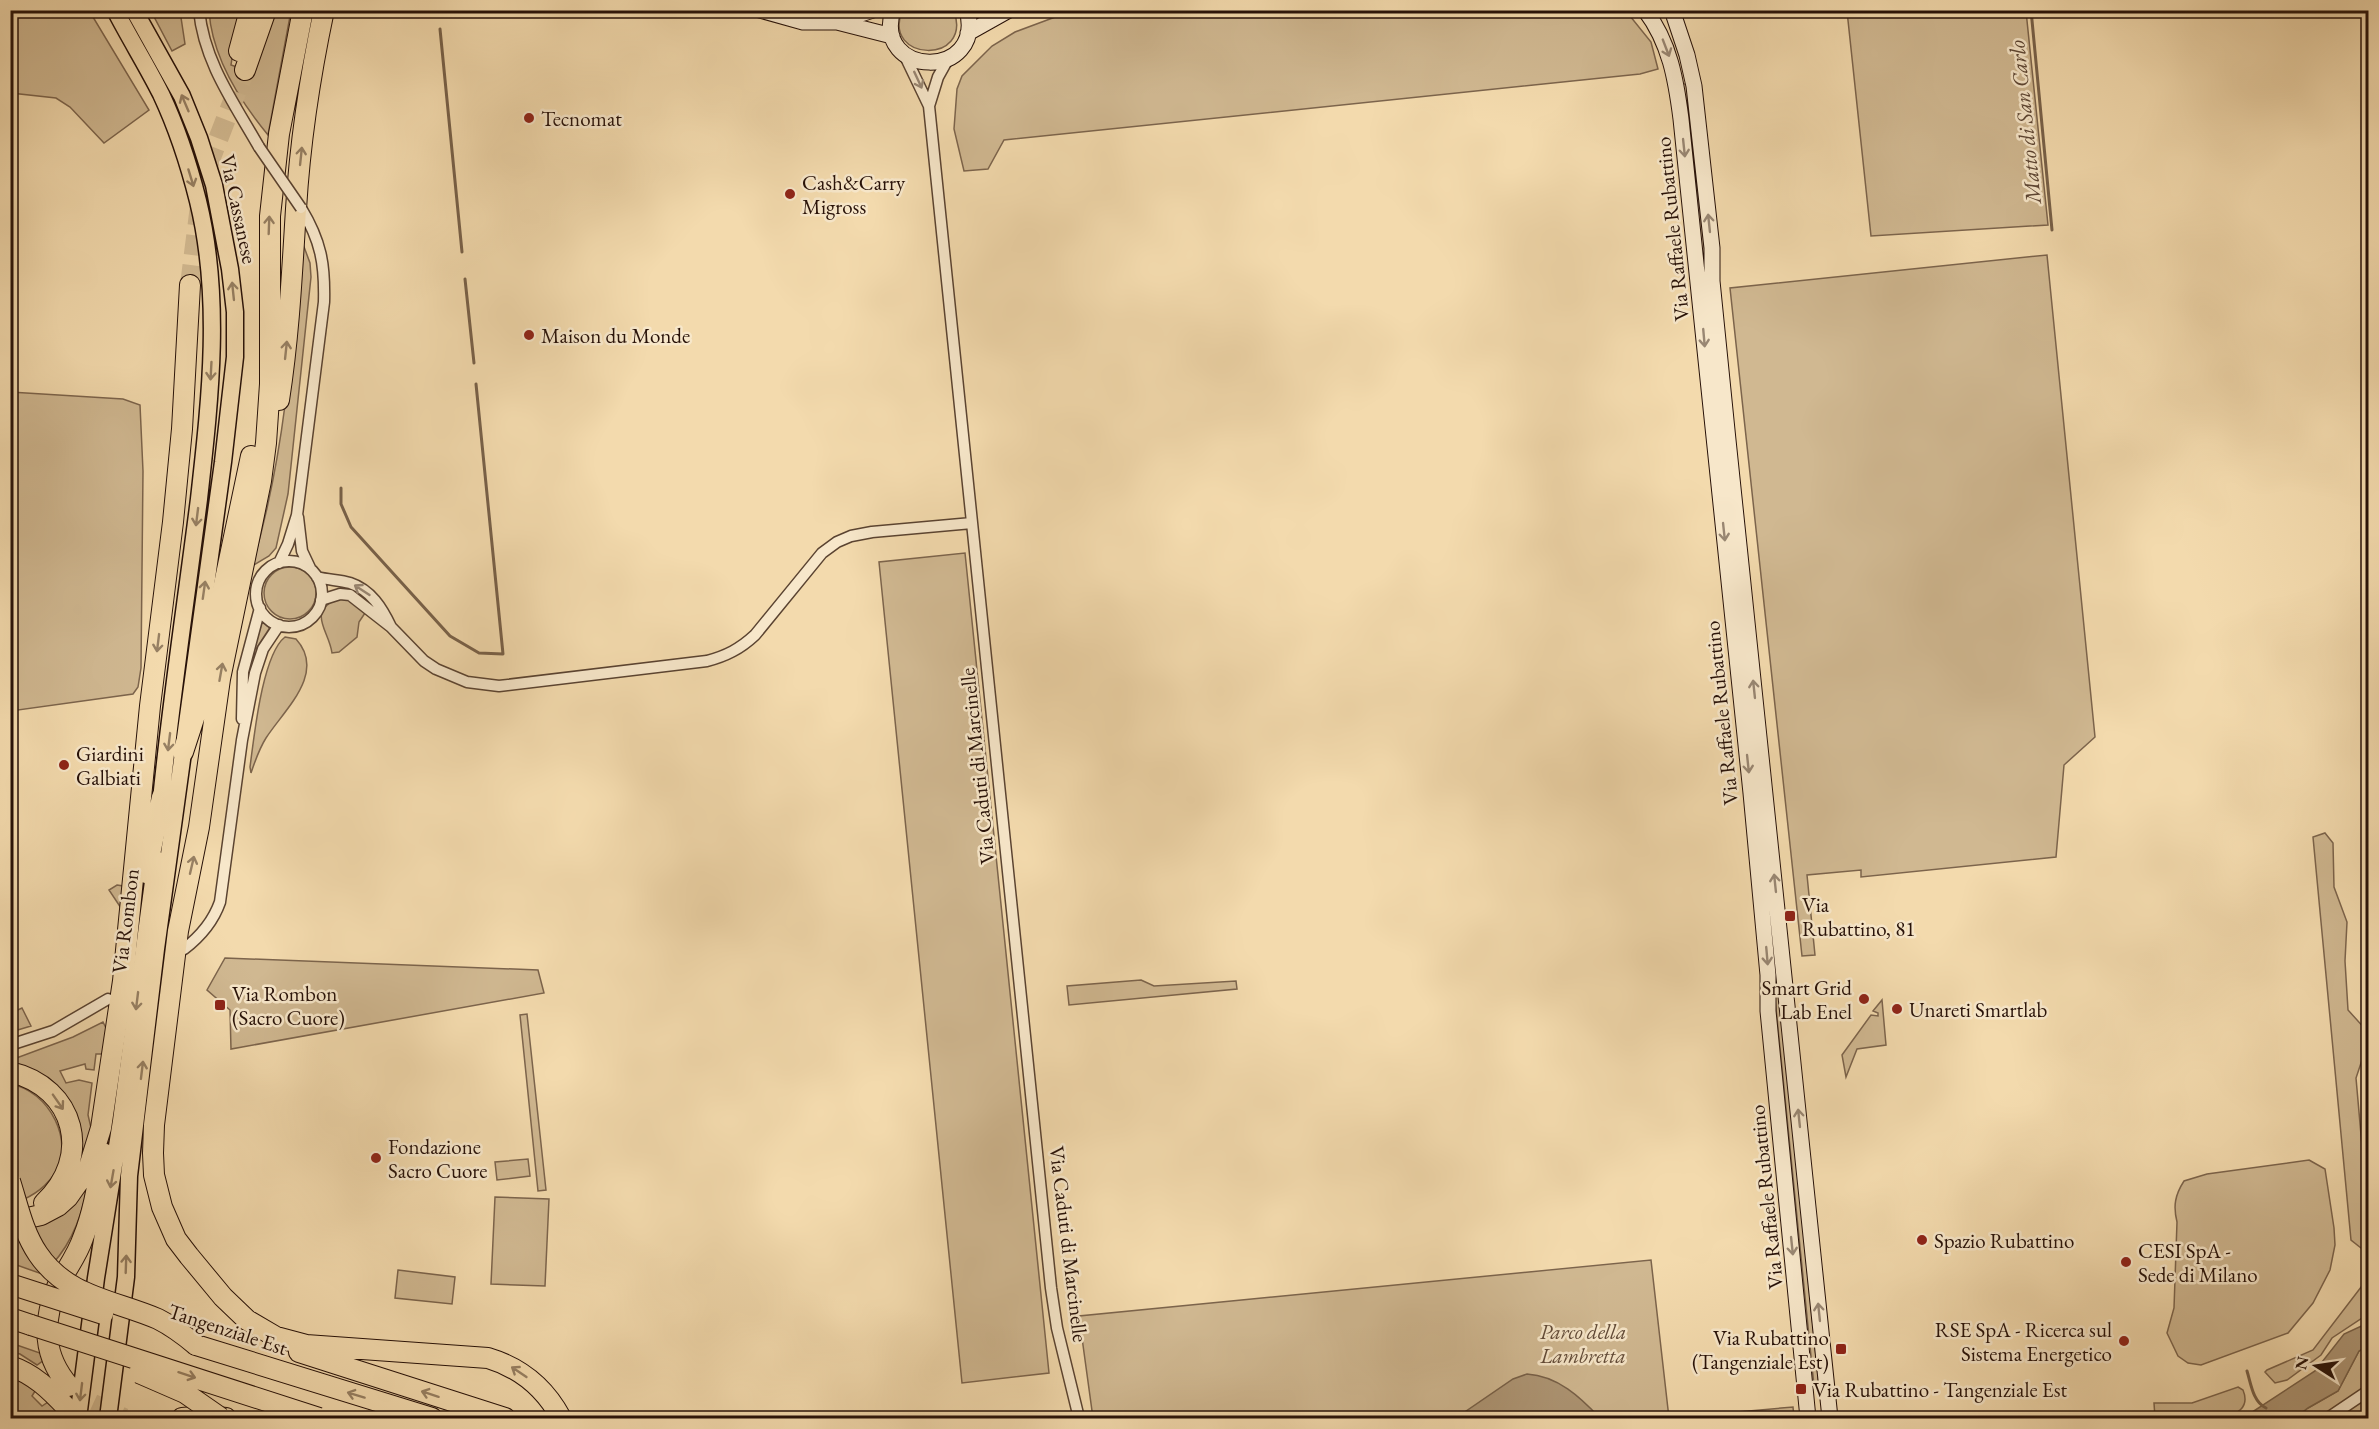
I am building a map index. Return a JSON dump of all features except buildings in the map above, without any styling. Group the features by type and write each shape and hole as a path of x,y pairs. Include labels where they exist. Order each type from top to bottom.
{"highway":[{"path":"249,10 240,68 266,10"},
{"path":"303,10 275,160 270,216 269,411 261,481 220,679 199,827 180,920 154,1125 154,1175 162,1207 176,1239 239,1314 276,1337 306,1345 488,1358 503,1362 521,1372 545,1393 561,1419"},
{"path":"250,531 271,458 285,363 305,118 324,10"},
{"path":"14,1221 41,1215 58,1206 68,1197 85,1175 95,1153 101,1128 123,981 152,695 173,522 182,429 190,285"},
{"path":"183,752 199,703 250,465 269,311"},
{"path":"123,981 170,794"},
{"path":"69,1386 57,1370 48,1351 48,1319 58,1286 81,1244 92,1209 114,1084 116,1035"},
{"path":"10,1072 30,1078 54,1096 70,1124 73,1145 70,1167 60,1187 45,1202 14,1221"},
{"path":"10,1180 30,1240 44,1263 59,1278 91,1296 156,1319 196,1345"},
{"path":"189,1256 199,1275 228,1312 248,1330 271,1342 505,1419"},
{"name":"Tangenziale Est","path":"10,1284 432,1419"},
{"path":"10,1318 319,1419"},
{"path":"31,1325 60,1346 167,1384 185,1393 220,1419"},
{"path":"10,1366 25,1372 42,1384 72,1413"},
{"path":"182,1419 206,1416 229,1419"}],"main road":[{"name":"Via Cassanese","path":"134,10 182,96 199,138 223,224 235,312 235,357 226,433"},
{"name":"Via Cassanese","path":"116,15 162,96 198,202 208,267 212,314 211,375 206,428"},
{"name":"Via Rombon","path":"108,1419 126,1276 129,1176 162,897 206,428"},
{"name":"Via Rombon","path":"72,1413 123,1109 170,794 183,752 226,433"},
{"path":"170,794 171,985"}],"street":[{"path":"199,10 212,65 259,147 313,228 321,250 325,281 322,318 297,515 279,563"},
{"path":"760,10 803,22 837,22 892,36"},
{"path":"837,22 873,10"},
{"path":"892,10 890,27 897,47 914,60 928,64 948,59 961,48 968,33 967,10"},
{"path":"968,33 1009,10"},
{"name":"Via Raffaele Rubattino","path":"1645,10 1664,42 1671,63 1681,119 1751,794 1768,975 1768,1011 1808,1419"},
{"name":"Via Raffaele Rubattino","path":"1672,10 1687,55 1695,98 1712,248 1712,281 1830,1419"},
{"name":"Via Caduti di Marcinelle","path":"905,55 929,106 1051,1288 1057,1328 1079,1419"},
{"name":"Via Caduti di Marcinelle","path":"929,106 936,82 948,59"},
{"path":"297,515 302,551 315,574 321,587 321,600 317,611 304,623 289,627 268,619 260,608 256,594 259,581 270,567 279,563 296,562 315,574 349,582 360,588 381,606 391,627"},
{"path":"321,600 340,594 350,595 391,627 424,661 459,680 481,685 499,686 706,662 736,652 746,644 822,553 837,542 860,534 972,523"},
{"path":"242,741 243,672 260,608"},
{"path":"184,949 208,926 220,902 242,741 261,653 279,625"},
{"name":"Via Rombon","path":"10,1045 53,1031 108,999"},
{"path":"2328,1419 2368,1391"}],"green space":[{"path":"11,10 87,11 93,17 149,110 104,143 70,107 56,98 11,93"},
{"path":"1074,10 1626,11 1651,42 1658,69 1640,74 1004,140 988,169 964,171 954,129 957,89 962,76 992,46 1015,32"},
{"path":"151,11 180,11 185,44 172,51"},
{"path":"209,11 239,11 231,65 252,72 275,11 291,11 268,135 247,108 229,77 216,45"},
{"path":"902,11 954,11 956,29 951,41 941,48 928,50 915,48 904,40 899,28"},
{"path":"1847,11 2026,11 2048,225 1871,236"},
{"path":"1683,84 1688,84 1819,1386 1814,1386"},
{"path":"300,236 310,263 311,277 288,494 276,548 269,556 252,566 263,526 279,444 290,361"},
{"path":"2047,255 2095,737 2064,765 2056,857 1861,877 1861,870 1807,875 1815,955 1802,956 1730,288"},
{"path":"10,392 123,399 140,405 143,471 141,668 138,687 133,694 11,711"},
{"path":"965,553 1049,1373 962,1383 879,562"},
{"path":"290,567 300,569 308,575 314,583 316,593 314,603 308,611 300,617 290,619 280,617 272,611 266,603 264,593 266,583 272,575 280,569"},
{"path":"340,598 352,600 365,613 359,622 357,637 339,652 332,653 321,615 329,603"},
{"path":"262,622 269,625 269,629 256,649 254,648"},
{"path":"285,637 296,639 304,652 307,665 305,678 292,703 264,742 251,773 254,737 265,678 270,661"},
{"path":"2325,833 2333,843 2334,887 2347,922 2345,961 2348,1010 2367,1031 2368,1042 2356,1078 2362,1146 2368,1150 2368,1246 2361,1248 2351,1240 2313,837"},
{"path":"117,885 123,886 121,908 109,890"},
{"path":"225,958 538,970 544,993 231,1049 230,1010 207,990"},
{"path":"1141,980 1154,986 1236,981 1237,989 1069,1005 1067,986"},
{"path":"1882,1000 1886,1045 1857,1049 1846,1077 1842,1055 1871,1015 1878,1016 1878,1013 1873,1011"},
{"path":"22,1008 31,1026 11,1032 11,1013"},
{"path":"527,1014 546,1190 538,1191 520,1015"},
{"path":"103,1022 107,1030 103,1054 96,1054 94,1070 86,1069 85,1064 60,1071 66,1083 79,1080 92,1083 88,1115 92,1132 79,1171 77,1119 11,1068 11,1060 73,1037"},
{"path":"10,1084 24,1088 37,1096 47,1107 60,1134 62,1149 60,1163 49,1181 34,1194 11,1204"},
{"path":"528,1159 530,1176 497,1180 495,1162"},
{"path":"2309,1160 2325,1169 2335,1245 2330,1270 2313,1303 2288,1333 2201,1365 2188,1363 2178,1356 2167,1333 2174,1308 2176,1201 2184,1181 2207,1174"},
{"path":"85,1187 87,1188 77,1224 66,1246 51,1265 42,1274 11,1263 10,1233 36,1224"},
{"path":"495,1197 549,1199 545,1286 491,1284"},
{"name":"Parco della Lambretta","path":"1651,1260 1669,1418 1093,1418 1079,1316"},
{"path":"398,1270 455,1277 452,1304 395,1298"},
{"path":"2368,1278 2368,1314 2332,1338 2321,1355 2287,1380 2275,1383 2265,1372 2313,1350"},
{"path":"11,1343 40,1353 44,1360 37,1365 20,1354 11,1352"},
{"path":"2368,1346 2368,1385 2319,1418 2295,1418 2338,1391 2359,1351"},
{"path":"10,1371 37,1388 32,1396 42,1406 51,1400 72,1409 71,1418 11,1418"},
{"path":"2238,1387 2243,1390 2245,1402 2239,1411 2228,1416 2196,1420 2155,1418 2154,1403 2192,1403"},
{"path":"2368,1396 2368,1418 2336,1418"},
{"path":"1793,1407 1794,1418 1669,1418"}],"shaded area":[{"path":"2368,1323 2368,1346 2359,1351 2338,1391 2295,1418 2243,1418 2315,1371 2344,1334"},
{"path":"1527,1374 1549,1379 1568,1389 1600,1418 1456,1418 1513,1379"}],"waterway":[{"name":"Matto di San Carlo","path":"2031,10 2052,230"},
{"path":"440,29 462,252"},
{"path":"465,279 474,363"},
{"path":"341,488 341,504 351,527 450,636 479,653 503,654 476,384"},
{"name":"Matto di San Carlo","path":"2247,1371 2255,1397 2266,1408"}],"tunnel":[{"path":"190,285 202,190 210,160 245,70"},
{"path":"69,1386 89,1402 124,1418"}],"place":[{"name":"Tecnomat","path":"529,118"},
{"name":"Cash&Carry Migross","path":"790,194"},
{"name":"Maison du Monde","path":"529,335"},
{"name":"Giardini Galbiati","path":"64,765"},
{"name":"Via Rubattino, 81","path":"1790,916"},
{"name":"Smart Grid Lab Enel","path":"1864,999"},
{"name":"Via Rombon (Sacro Cuore)","path":"220,1005"},
{"name":"Unareti Smartlab","path":"1897,1009"},
{"name":"Fondazione Sacro Cuore","path":"376,1158"},
{"name":"Spazio Rubattino","path":"1922,1240"},
{"name":"CESI SpA - Sede di Milano","path":"2126,1262"},
{"name":"RSE SpA - Ricerca sul Sistema Energetico","path":"2124,1341"},
{"name":"Via Rubattino (Tangenziale Est)","path":"1841,1349"},
{"name":"Via Rubattino - Tangenziale Est","path":"1801,1389"}]}
